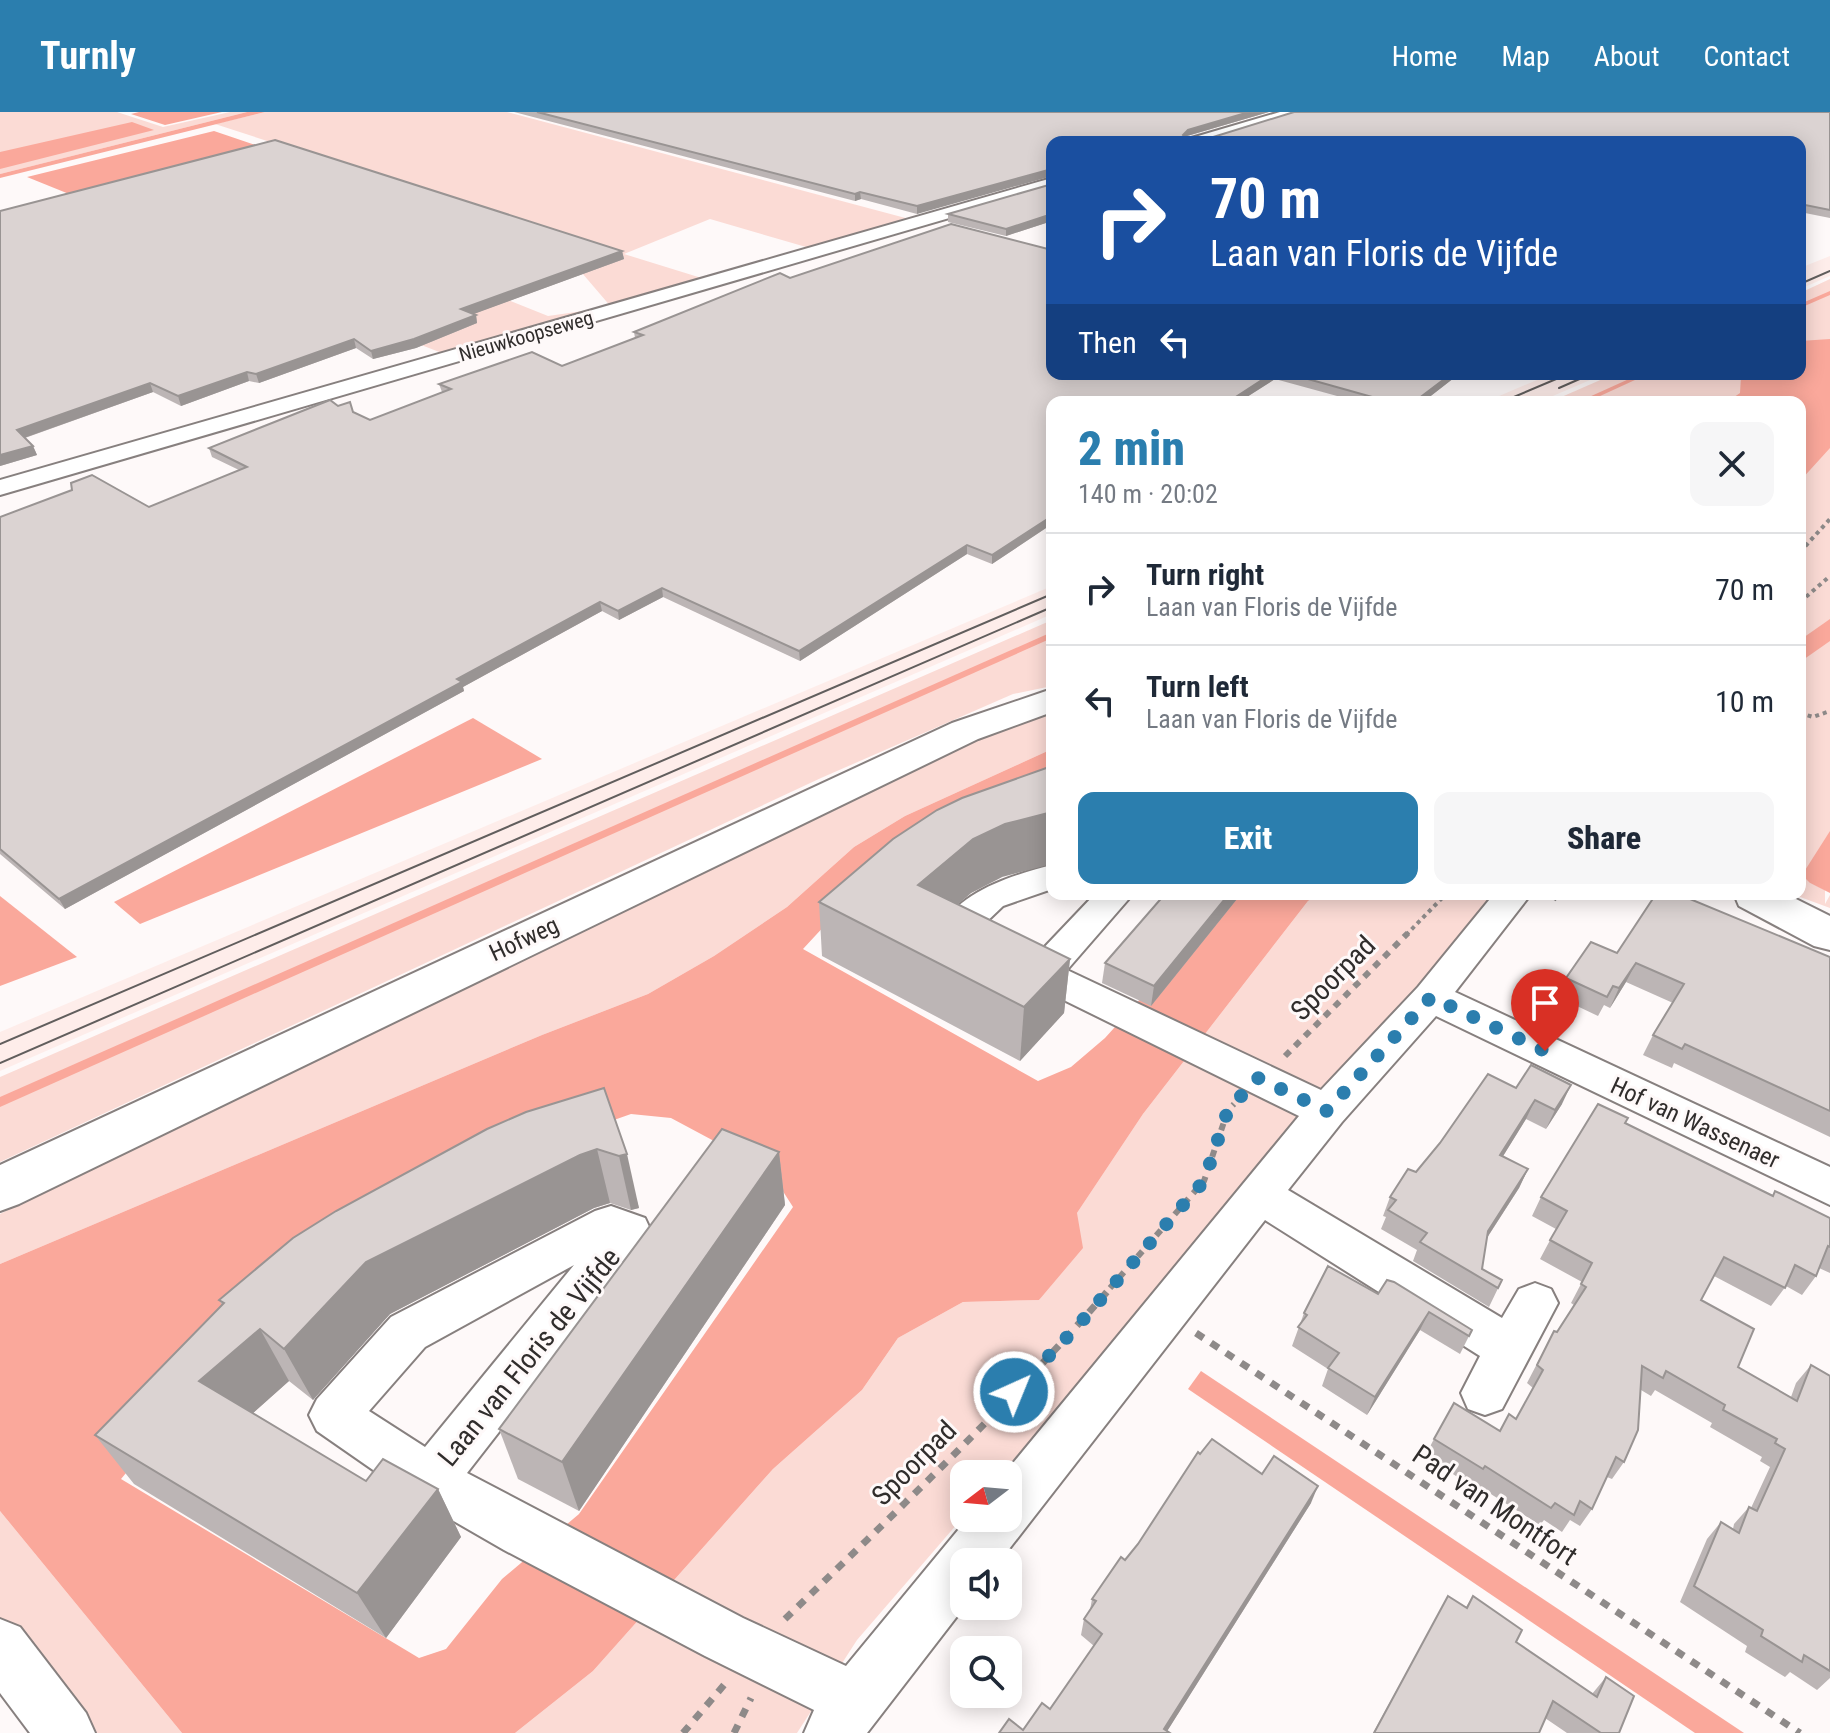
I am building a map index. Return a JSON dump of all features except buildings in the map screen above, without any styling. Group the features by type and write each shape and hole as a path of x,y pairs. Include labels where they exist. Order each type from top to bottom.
{"main road":[{"name":"Hofweg","path":"0,1189 965,731 1046,702"},
{"path":"1761,900 1830,935"},
{"path":"1767,900 1830,919"}],"street":[{"path":"1214,136 1291,114"},
{"name":"Nieuwkoopseweg","path":"0,488 1046,185"},
{"path":"1046,878 991,898 955,931 1327,1111"},
{"path":"1041,974 1109,900"},
{"path":"1022,1492 1327,1111 1431,997 1508,900"},
{"name":"Hof van Wassenaer","path":"1431,997 1830,1187"},
{"path":"1260,1195 1509,1348"},
{"name":"Laan van Floris de Vijfde","path":"430,1480 629,1231 611,1224 408,1332 334,1415 430,1480 522,1532 738,1644 844,1716 950,1582"},
{"path":"1485,1393 1535,1303"},
{"name":"Laan van Floris de Vijfde","path":"977,1548 990,1532"},
{"path":"0,1647 66,1733"}],"path":[{"path":"1806,545 1830,519"},
{"path":"1806,597 1830,576"},
{"path":"1806,715 1813,717 1830,711"},
{"name":"Spoorpad","path":"683,1733 738,1644 913,1496 1075,1329 1204,1181 1244,1071 1295,1047 1440,900"},
{"name":"Pad van Montfort","path":"1165,1313 1800,1733"}],"shaded area":[{"path":"0,112 117,112 163,127 230,112 247,112 0,174"},
{"path":"222,112 165,125 131,114"},
{"path":"247,112 265,112 0,178 0,174"},
{"path":"265,112 507,112 913,220 813,249 710,219 624,254 708,280 612,308 576,266 418,190 215,124"},
{"path":"132,122 154,130 0,169 0,152"},
{"path":"214,131 261,147 74,196 27,177"},
{"path":"1830,256 1830,276 1806,286 1806,266"},
{"path":"1830,279 1830,874 1810,883 1825,890 1825,904 1830,895 1830,908 1806,899 1806,396 1564,396 1600,380 1806,380 1806,290"},
{"path":"488,292 548,316 583,311 589,314 447,355 380,329"},
{"path":"1830,339 1830,448 1806,474 1806,396 1736,396 1740,393 1741,380 1806,380 1806,341"},
{"path":"1537,380 1590,380 1553,396 1499,396"},
{"path":"1046,589 1046,617 0,1071 0,1032"},
{"path":"1830,619 1830,641 1806,658 1806,636"},
{"path":"1046,623 1046,687 1013,694 821,778 0,1162 0,1077"},
{"path":"1046,716 1046,752 905,816 854,847 787,907 714,956 648,994 542,1035 0,1264 0,1214 153,1135 616,916 962,744"},
{"path":"473,718 542,759 140,924 114,902"},
{"path":"1046,752 1046,795 865,882 803,949 1038,1081 1071,1067 1105,1038 1230,900 1310,900 1143,1114 1077,1213 1083,1248 1039,1300 963,1302 898,1338 862,1390 773,1469 593,1671 515,1733 182,1733 0,1511 0,1264 542,1035 648,994 714,956 787,907 854,847 905,816","holes":["631,1114 671,1118 770,1171 793,1207 579,1514 502,1579 446,1649 419,1658 121,1479 253,1321 497,1161"]},
{"path":"1830,831 1830,893 1806,879 1806,869"},
{"path":"0,896 77,957 0,986"},
{"path":"1310,900 1497,900 1013,1460 950,1460 950,1532 857,1640 797,1733 515,1733 593,1671 773,1469 862,1390 898,1338 963,1302 1039,1300 1077,1213 1143,1114"},
{"path":"1201,1371 1744,1733 1695,1733 1188,1389"},
{"path":"0,1511 182,1733 89,1733 0,1619"}],"waterway":[{"path":"1806,303 1830,293"},
{"path":"1595,396 1631,380"},
{"path":"0,1102 1046,638"}],"tram line":[{"path":"1806,281 1830,271"},
{"path":"1516,396 1554,380"},
{"path":"1559,388 1577,380"},
{"path":"0,1044 1046,597"},
{"path":"0,1063 1046,610"}],"route":[{"path":"1014,1392 1075,1329 1204,1181 1228,1110 1258,1078 1327,1111 1431,997 1545,1051"}]}
